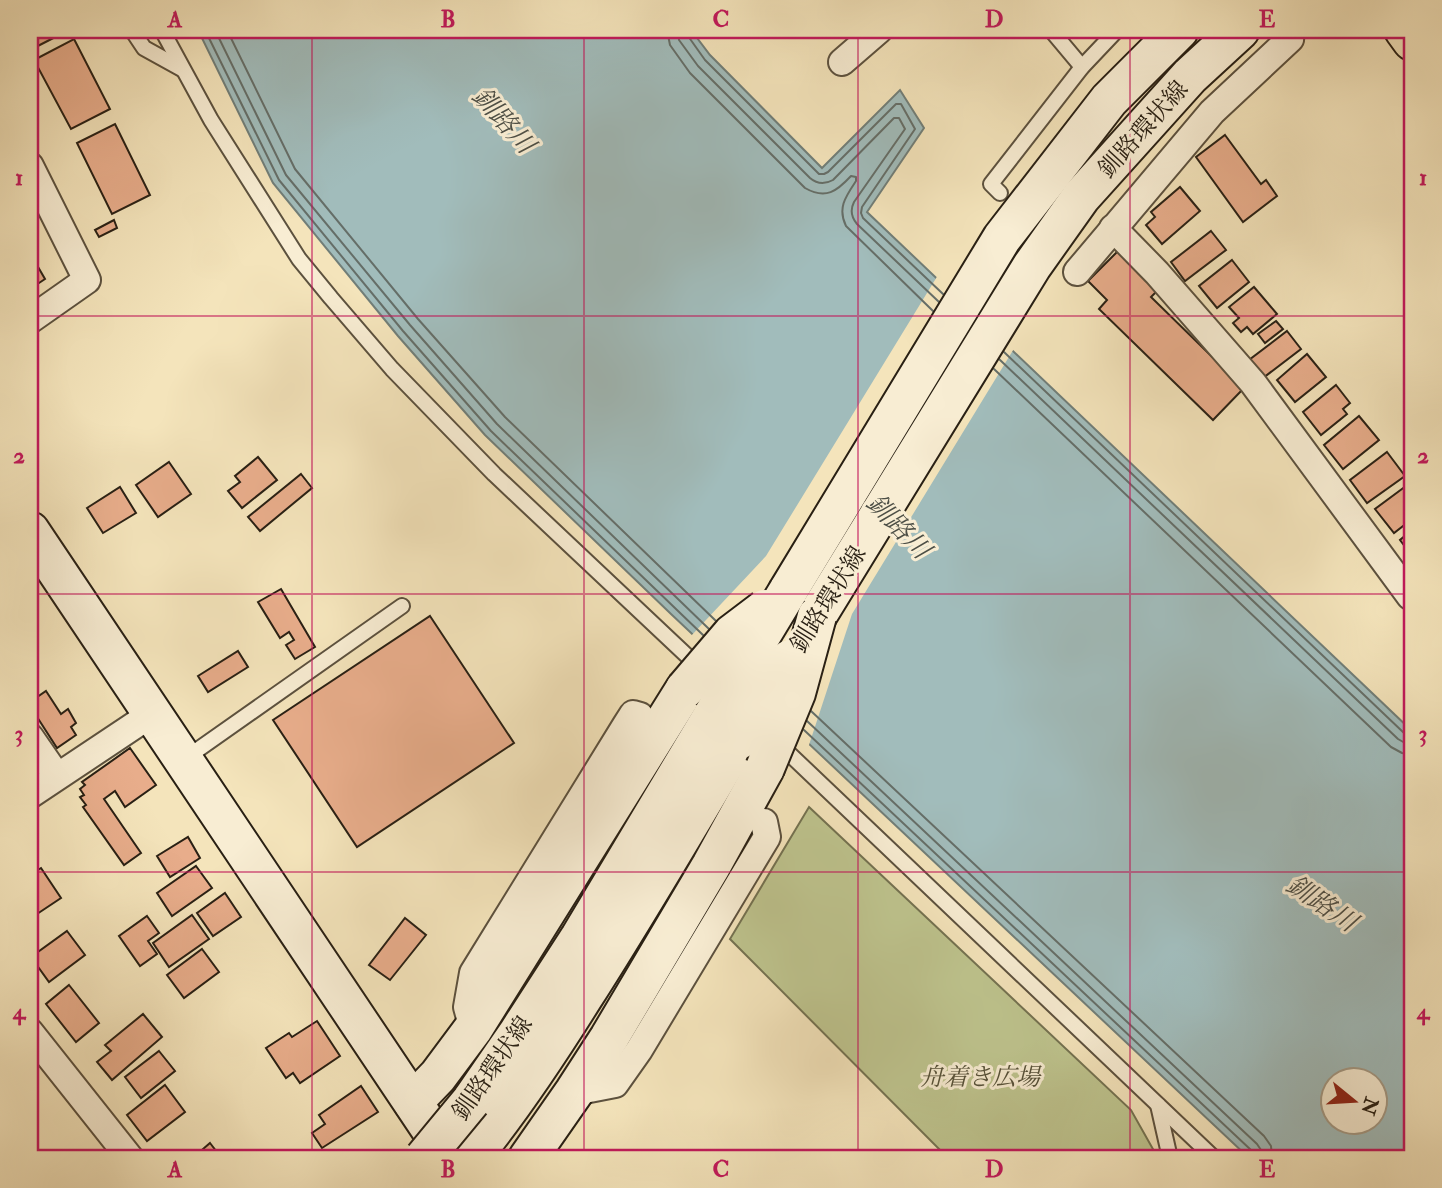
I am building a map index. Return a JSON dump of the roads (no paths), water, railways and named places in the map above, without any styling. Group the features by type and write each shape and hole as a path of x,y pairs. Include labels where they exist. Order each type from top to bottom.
{"highway":[{"path":"1404,30 1412,41"}],"street":[{"path":"842,62 879,30"},
{"name":"釧路環状線","path":"482,1145 547,1056 611,954 713,701 733,635 788,591 1002,238 1109,100 1179,30"},
{"name":"釧路環状線","path":"424,1158 471,1101 580,937 713,701 817,616 1032,266 1082,197 1190,76 1240,30"},
{"path":"1073,268 1114,228 1212,111 1290,39 1287,30"},
{"path":"30,166 87,280 30,320"},
{"path":"1114,228 1253,383 1410,596 1412,593"},
{"path":"30,531 450,1158"},
{"path":"528,1158 574,1092 710,866 765,768 796,693 817,616"},
{"path":"413,1102 438,1076 473,1029 668,712 713,701"},
{"path":"30,795 153,713"},
{"path":"473,1029 467,1007 472,974 633,714 639,716"},
{"path":"30,737 57,776"},
{"path":"574,1092 615,1084 639,1050 767,837 764,822"},
{"path":"30,1032 130,1158"}],"lane":[{"path":"132,30 144,48 183,70"},
{"path":"162,30 219,132 299,259 392,369 713,701 1214,1158"},
{"path":"1051,30 1082,67"},
{"path":"1000,193 991,184 1082,67 1117,30"},
{"path":"184,760 402,606"},
{"path":"1158,1105 1170,1158"}],"water":[{"name":"釧路川","path":"198,30 691,30 710,55 822,168 900,90 924,128 867,212 1412,731 1412,1158 1249,1158 671,614 485,435 398,336 273,183"}],"park label":[{"name":"舟着き広場","path":"980,1077"}]}
